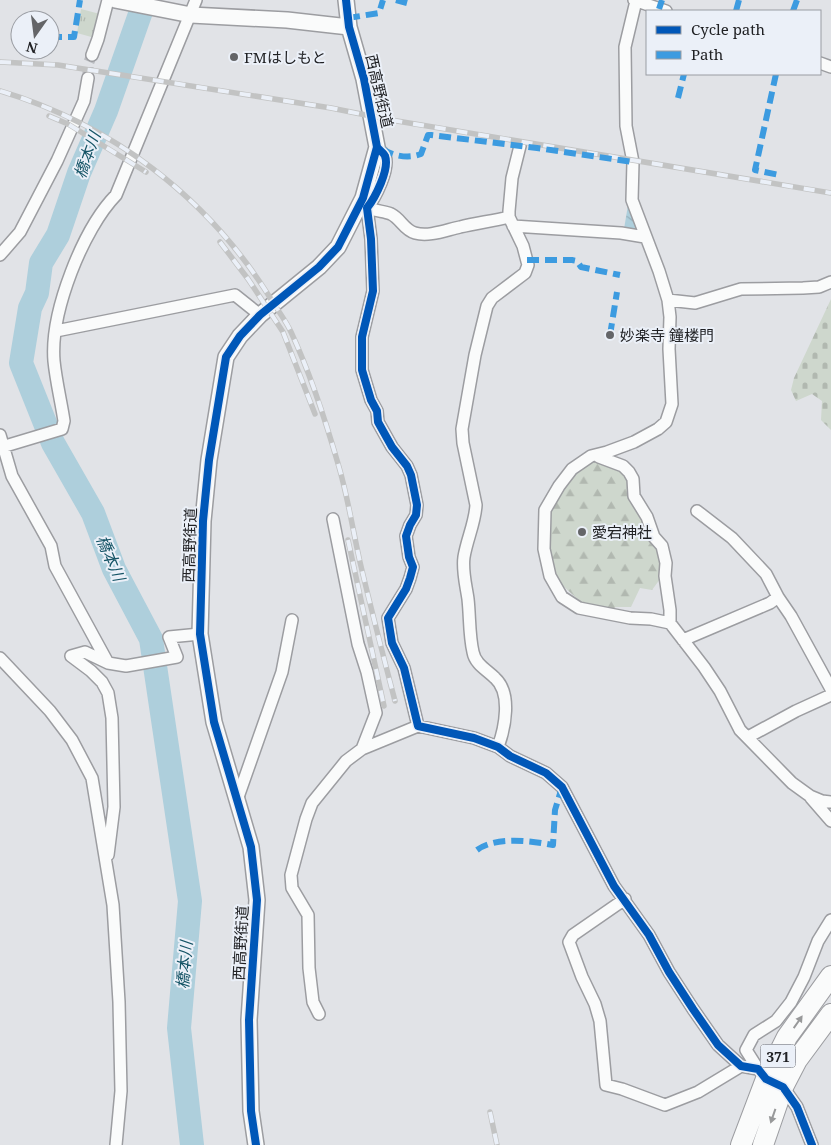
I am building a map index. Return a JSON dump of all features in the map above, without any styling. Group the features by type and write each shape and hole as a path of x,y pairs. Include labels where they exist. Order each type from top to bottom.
{"highway":[{"name":"371","path":"741,1145 787,1037 831,976"},
{"name":"371","path":"769,1078 797,1060 831,1014"},
{"name":"371","path":"763,1145 769,1078"}],"street":[{"path":"92,55 108,0"},
{"path":"115,0 191,14 287,20 349,27"},
{"path":"108,663 55,566 51,546 12,476 1,441 62,429 64,421 54,359 57,314 78,255 100,214 116,195 196,0"},
{"name":"西高野街道","path":"256,1145 251,1111 249,1020 257,900 251,847 214,722 200,634 203,521 209,460 226,356 240,336 260,315 319,267 338,247 364,204 377,147 364,79 349,27 346,0"},
{"path":"663,10 635,0 625,47 624,100 626,126 633,162 632,200 660,271 668,300 672,404 666,422 658,429 634,442 591,456 572,469 559,486 545,510 544,549 550,576 562,597 580,608 630,618 651,618 670,623"},
{"path":"0,254 20,232 56,161 84,100 88,78"},
{"path":"498,747 504,720 505,697 502,686 497,679 475,660 469,623 463,563 476,505 463,443 462,429 475,355 487,306 492,298 525,273 528,265 523,246 511,222 512,178 520,146"},
{"path":"364,204 377,211 384,211 397,217 408,230 416,234 511,222 621,232 646,237"},
{"path":"364,204 371,239 373,291 362,337 362,370 371,400 377,411 378,422 411,474 418,505 416,515 406,536 408,557 412,567 410,578 406,589 388,618 392,643 404,668 418,726"},
{"path":"668,300 695,303 741,290 811,288 831,282"},
{"path":"56,331 235,295 260,315"},
{"path":"598,455 623,466 629,472 633,479 634,496 647,517 654,537 662,546 666,562 665,576 670,623 720,691 740,730 792,783 810,796 831,821"},
{"path":"697,511 732,538 766,574 831,689"},
{"path":"333,519 358,644 367,672 376,713 362,749"},
{"path":"683,640 770,603 778,597"},
{"path":"238,800 282,672 292,620"},
{"path":"106,864 114,808 108,693 102,682 91,671 71,656 85,652 108,663 126,666 177,657 169,637 200,634"},
{"path":"0,658 50,711 72,740 92,778 113,905 120,1002 122,1091 116,1145"},
{"path":"748,738 796,711 831,695"},
{"path":"319,1014 313,1002 309,968 308,915 292,888 291,875 306,820 312,804 346,761 362,749 418,726 474,738 498,747 510,756 546,773 562,787 614,886 625,899 669,972 718,1045 741,1066 769,1078"},
{"path":"810,796 831,802"},
{"path":"625,899 573,934 569,942 582,977 595,1004 600,1022 606,1085 665,1105 698,1092 741,1066"},
{"path":"812,1145 797,1107 769,1078 746,1050 754,1035 776,1022 791,1002 804,977 818,941 831,920"}],"green space":[{"path":"81,9 100,14 95,38 77,33"},
{"path":"831,299 831,430 821,420 822,401 812,394 796,401 791,390 794,378"},
{"path":"591,457 622,468 660,545 663,575 652,590 640,588 631,607 616,607 610,610 582,603 552,576 546,550 547,511 559,490 565,488 570,483 567,478"}],"water":[{"path":"628,205 630,207 639,232 624,229"}],"waterway":[{"name":"橋本川","path":"145,0 106,111 79,173 58,235 41,263 37,293 30,308 21,363 53,443 93,513 114,569 151,639 190,901 179,1028 192,1145"}],"tunnel":[{"path":"88,78 88,64 92,55"}],"railway":[{"path":"0,62 58,65 90,70 331,108 391,120 831,193"},
{"path":"0,91 41,105 80,123 118,144 153,169 186,196 216,227 244,260 269,296 289,327 312,382 329,433 342,479 364,580 395,701"},
{"path":"49,116 68,124 146,172"},
{"path":"220,242 248,279 283,332 315,414"},
{"path":"348,540 384,706"},
{"path":"490,1112 497,1145"}],"marked path":[{"path":"60,37 74,37 80,0"},
{"path":"348,18 379,13 383,0"},
{"path":"396,0 407,3"},
{"path":"659,9 662,0"},
{"path":"736,10 739,0"},
{"path":"793,10 797,0"},
{"path":"678,98 684,75"},
{"path":"776,75 755,170 779,175"},
{"path":"382,149 401,156 416,156 421,154 428,135 431,135 633,162"},
{"path":"527,260 572,260 577,261 581,267 620,275"},
{"path":"610,335 617,292"},
{"path":"477,850 504,841 524,841 553,845 555,810 562,787"}],"cycle path":[{"path":"256,1145 251,1111 249,1020 257,900 251,847 214,722 200,634 203,521 209,460 226,357 240,336 260,315 319,267 338,247 363,198 377,147 364,79 349,27 346,0"},
{"path":"377,147 384,155 386,162 384,176 367,208 371,239 373,291 362,337 362,370 371,400 377,411 378,422 411,475 417,505 416,515 406,536 409,557 413,567 406,589 388,618 392,643 404,668 418,726 474,738 498,747 510,756 546,773 562,787 614,886 649,935 669,972 718,1045 741,1066 758,1069 766,1079 783,1087 797,1107 812,1145"}],"place":[{"name":"FMはしもと","path":"234,57"},
{"name":"妙楽寺 鐘楼門","path":"610,335"},
{"name":"愛宕神社","path":"582,532"}]}
